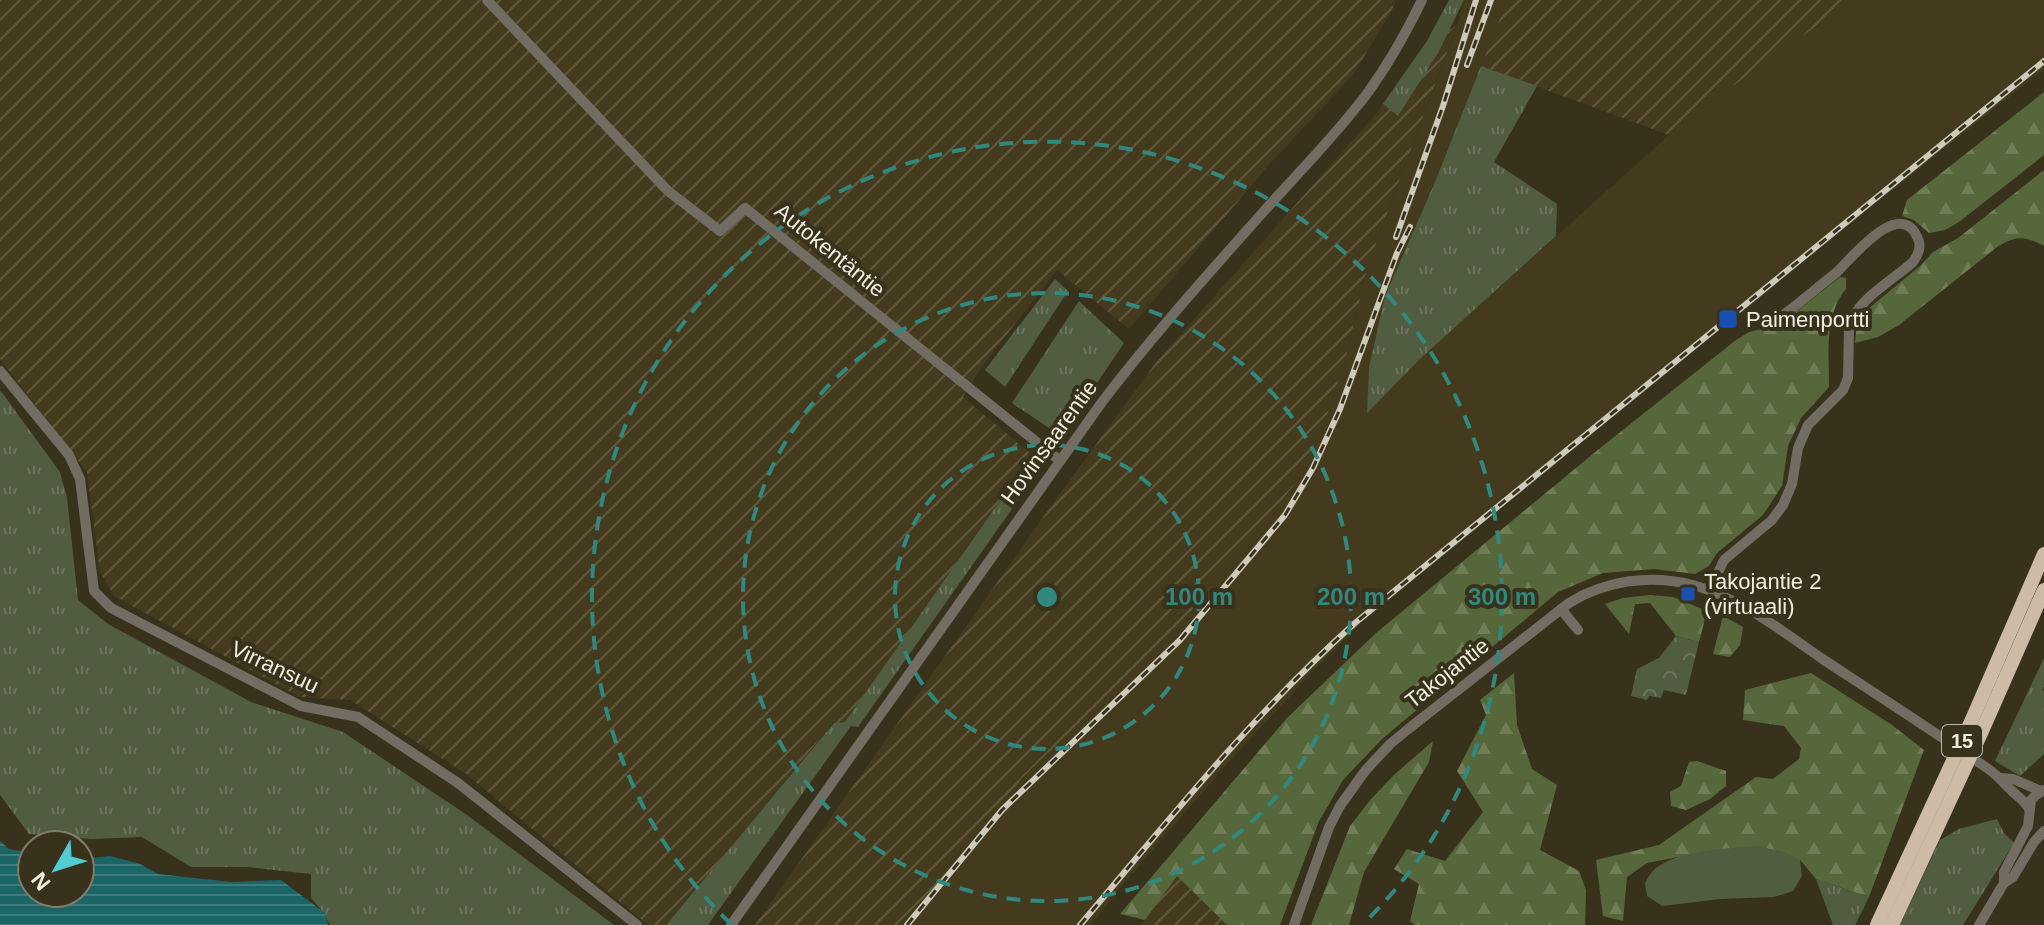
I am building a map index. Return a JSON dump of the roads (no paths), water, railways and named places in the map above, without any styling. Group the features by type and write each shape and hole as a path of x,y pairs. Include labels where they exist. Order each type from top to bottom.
{"highway":[{"name":"15","path":"1877,925 2044,554"},
{"name":"15","path":"1892,925 2044,590"},
{"path":"2028,627 2044,598"}],"street":[{"name":"Autokentäntie","path":"487,0 668,191 720,231 745,208 1059,460"},
{"name":"Hovinsaarentie","path":"731,925 1059,460 1131,363 1365,96 1389,61 1422,0"},
{"path":"1710,590 1724,560 1772,520 1783,505 1792,484 1798,448 1808,425 1846,384 1851,319 1861,305 1913,262 1920,246 1918,237 1906,225 1887,227 1857,249 1838,271 1782,316"},
{"name":"Virransuu","path":"0,371 69,455 80,479 94,591 111,608 301,706 358,717 458,783 637,925"},
{"name":"Takojantie","path":"1294,925 1329,827 1340,806 1365,771 1390,744 1561,609 1583,594 1614,583 1663,581 1689,584 1710,590 1746,608 2001,778 2024,800 2035,822 2044,829"},
{"path":"1561,609 1578,630"},
{"name":"Takojantie","path":"2001,778 2013,779 2042,790"},
{"path":"2004,883 2004,872 2028,826 2031,800 2042,790"},
{"path":"1979,925 2004,883 2013,877 2044,829"}],"water":[{"path":"0,841 9,849 16,850 16,909 96,909 96,857 110,856 140,864 158,874 231,882 281,880 325,913 328,925 0,925"}],"railway":[{"path":"1396,237 1443,106 1476,0"},
{"path":"1467,65 1491,0"},
{"path":"1080,925 1246,731 1355,623 2044,61"},
{"path":"907,925 1002,810 1180,640 1285,515 1313,468 1340,409 1397,253 1410,227"}],"place":[{"name":"Paimenportti","path":"1728,319"},
{"name":"Takojantie 2 (virtuaali)","path":"1688,594"}]}
